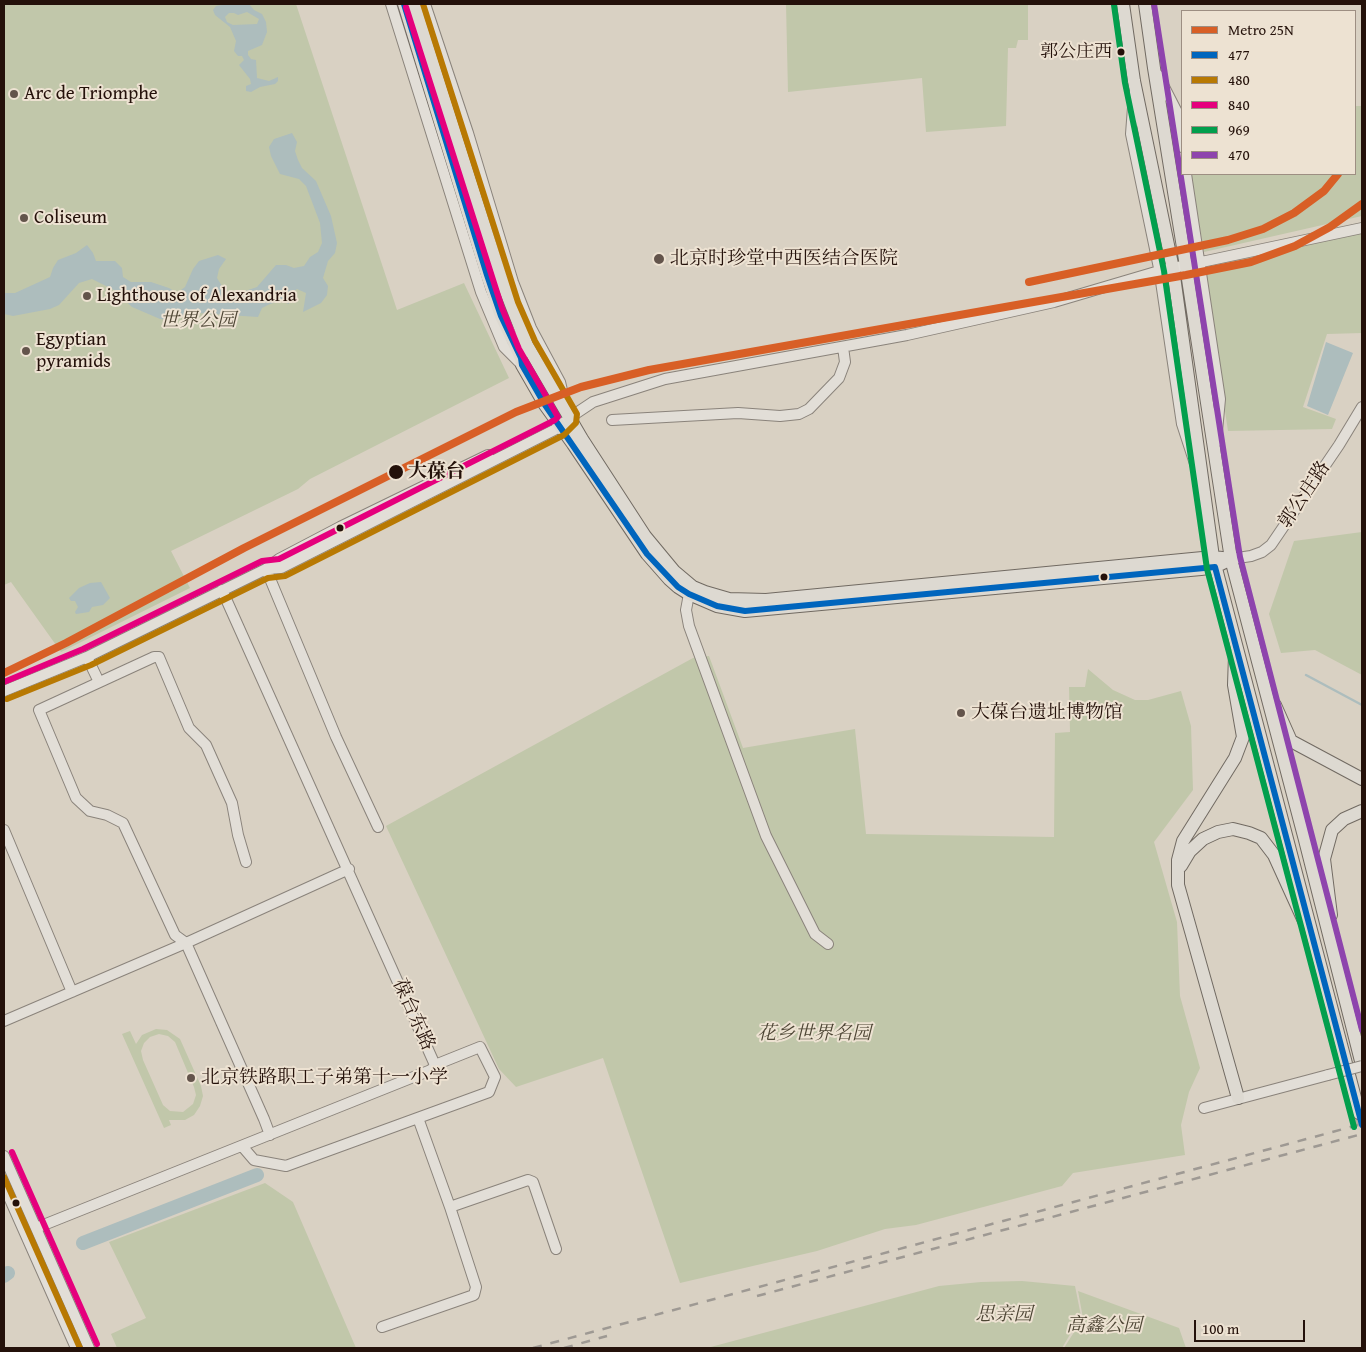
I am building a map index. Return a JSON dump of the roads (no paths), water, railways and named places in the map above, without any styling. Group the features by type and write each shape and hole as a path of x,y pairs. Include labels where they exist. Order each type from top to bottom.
{"main road":[{"path":"404,4 487,275 508,332 521,358 522,365 545,405 562,422 645,536 691,590 729,599 766,600 1231,559"},
{"path":"414,4 510,305 562,422"},
{"path":"1123,4 1134,81 1173,269 1214,562 1359,1113"},
{"path":"1145,4 1231,559 1362,1065"},
{"path":"1236,643 1234,685 1243,737 1235,758 1183,841 1178,860 1178,885 1238,1098"},
{"path":"1260,673 1291,741 1362,779"},
{"path":"1334,953 1331,911 1324,860 1332,830 1344,819 1362,811"},
{"path":"1178,885 1182,865 1190,850 1203,839 1218,832 1233,829 1260,838 1274,855 1318,954"}],"street":[{"path":"391,4 481,292 504,348 522,365"},
{"path":"425,4 468,133 515,288 531,328 560,382 562,422"},
{"path":"1154,68 1178,114 1181,139"},
{"path":"1134,81 1131,134 1160,272 1182,424 1204,493"},
{"path":"1186,175 1220,399 1215,460"},
{"path":"4,691 87,657 266,570 279,559 340,526 562,422 593,402 665,379 907,335 1054,302 1160,272 1362,228"},
{"path":"612,420 738,413 780,416 799,414 809,409 839,378 845,362 843,347"},
{"name":"郭公庄路","path":"1231,559 1251,556 1262,552 1271,545 1339,445 1362,407"},
{"path":"266,570 336,737 378,826"},
{"name":"葆台东路","path":"36,1228 431,1070 435,1065 222,590"},
{"path":"691,590 686,610 689,626 766,836 815,934 828,944"},
{"path":"87,657 99,682"},
{"path":"246,862 238,835 232,803 206,745 189,728 159,657 154,657 39,710 76,798 90,812 107,815 123,823 175,935 186,942 270,1135"},
{"path":"4,830 72,992"},
{"path":"4,1021 349,870"},
{"path":"242,1146 254,1160 286,1166 489,1092 495,1077 480,1047 435,1065"},
{"path":"1204,1108 1362,1065"},
{"path":"382,1327 474,1295 476,1287 450,1206 418,1118"},
{"path":"4,1156 89,1348"},
{"path":"450,1206 528,1180 533,1182 556,1249"},
{"path":"4,1186 76,1348"}],"waterway":[{"path":"1306,675 1362,705"},
{"path":"83,1243 257,1175"},
{"path":"4,1276 8,1273"}],"tunnel":[{"path":"1359,1113 1362,1125"}],"railway":[{"path":"533,1348 1362,1124"},
{"path":"757,1296 1362,1134"},
{"path":"564,1348 607,1336"}],"metro line":[{"name":"25N","path":"1029,282 1228,240 1263,229 1294,213 1324,191 1337,175"},
{"name":"25N","path":"4,673 66,643 244,548 516,412 581,387 649,370 1251,262 1295,246 1330,227 1362,204"}],"place":[{"name":"郭公庄西","path":"1121,52"},
{"name":"Arc de Triomphe","path":"14,94"},
{"name":"Coliseum","path":"24,218"},
{"name":"北京时珍堂中西医结合医院","path":"659,259"},
{"name":"Lighthouse of Alexandria","path":"87,296"},
{"name":"Egyptian pyramids","path":"26,351"},
{"name":"大葆台","path":"396,472"},
{"name":"大葆台遗址博物馆","path":"961,713"},
{"name":"北京铁路职工子弟第十一小学","path":"191,1078"}],"park label":[{"name":"世界公园","path":"198,321"},
{"name":"花乡世界名园","path":"814,1034"},
{"name":"思亲园","path":"1004,1315"},
{"name":"高鑫公园","path":"1104,1326"}]}
